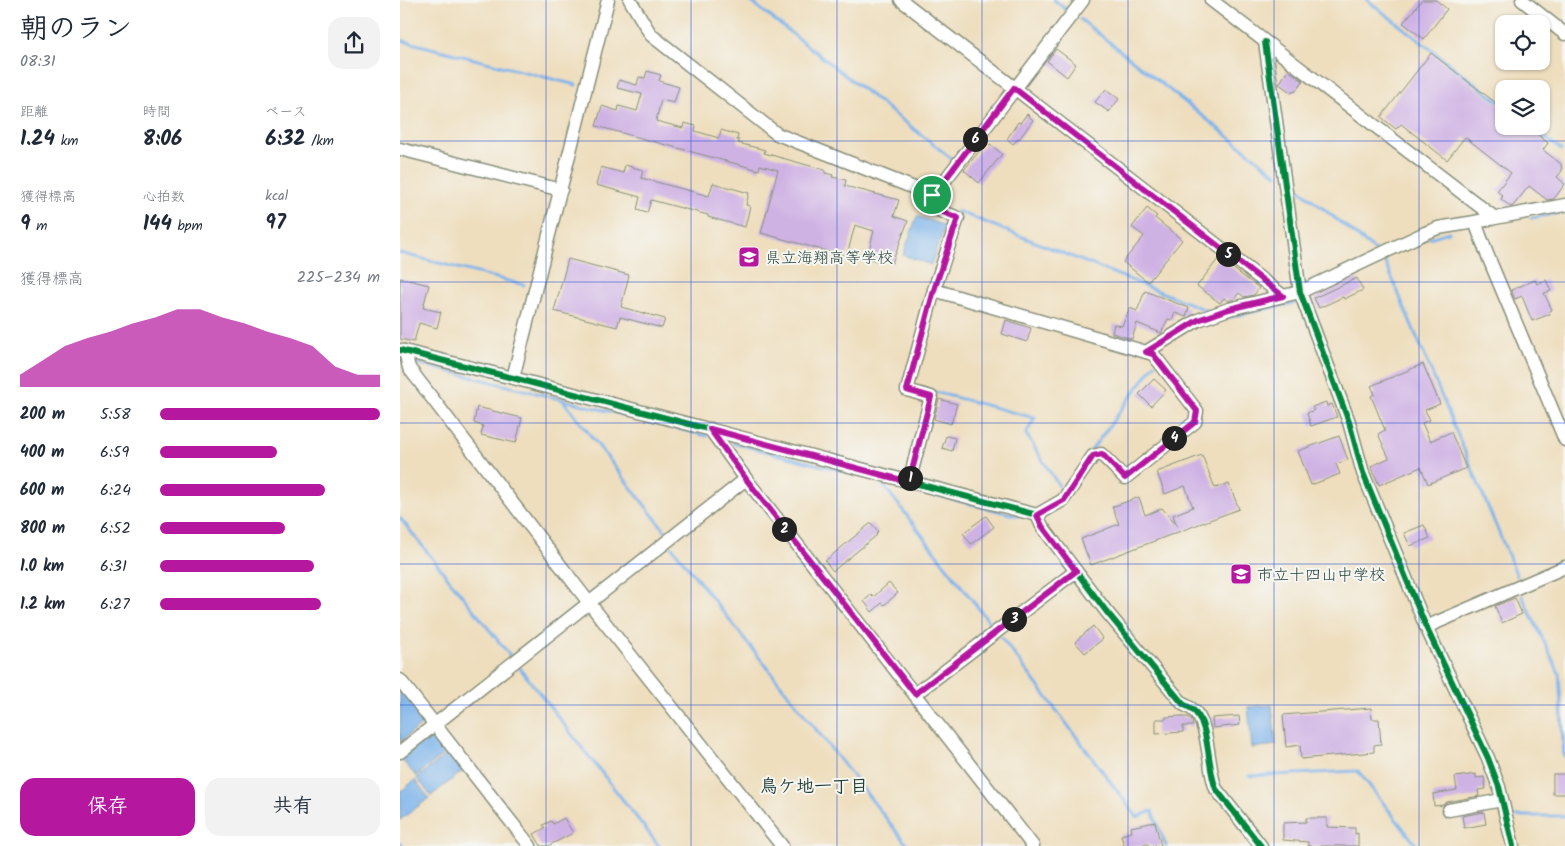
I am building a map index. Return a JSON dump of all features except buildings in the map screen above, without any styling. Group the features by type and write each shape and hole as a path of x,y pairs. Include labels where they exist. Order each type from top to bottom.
{"street":[{"path":"513,378 608,0"},
{"path":"630,0 652,35 776,134 932,195"},
{"path":"901,0 1283,296"},
{"path":"909,482 931,397 907,390 934,290 958,218 926,205 1082,0"},
{"path":"1211,0 1495,218"},
{"path":"1522,0 1565,34"},
{"path":"1265,42 1300,292 1349,422 1363,473 1426,627 1488,758 1502,800 1513,846"},
{"path":"400,149 561,190"},
{"path":"1146,352 1198,320 1229,309 1300,292 1438,228 1565,205"},
{"path":"1476,222 1486,254 1565,440"},
{"path":"402,351 513,378 1037,515 1064,500 1093,456 1102,454 1125,478 1195,422 1197,411 1153,354 934,290"},
{"path":"402,351 409,368 590,604 782,846"},
{"path":"710,429 746,479 1033,846"},
{"path":"400,752 590,604 746,479"},
{"path":"1037,515 1042,526 1106,611 1182,704 1194,711 1204,729 1212,779 1216,788 1261,846"},
{"path":"1426,627 1565,567"},
{"path":"915,694 1076,571"},
{"path":"400,680 530,846"},
{"path":"1449,810 1502,800"}],"water":[{"path":"917,216 945,226 931,265 903,255"},
{"path":"400,687 426,721 400,742"},
{"path":"1272,705 1276,745 1252,748 1248,707"},
{"path":"435,732 449,750 416,776 401,759"},
{"path":"450,752 464,770 431,796 417,778"},
{"path":"415,780 429,798 400,820 400,792"}],"waterway":[{"path":"749,0 952,159"},
{"path":"1054,0 1067,10"},
{"path":"1367,0 1495,99"},
{"path":"1080,19 1277,175"},
{"path":"400,40 576,85"},
{"path":"1542,135 1561,150"},
{"path":"1295,186 1376,251"},
{"path":"957,211 1206,310"},
{"path":"1531,218 1565,212"},
{"path":"1429,238 1449,232"},
{"path":"400,253 524,285"},
{"path":"1384,259 1517,576"},
{"path":"1313,293 1351,275"},
{"path":"1212,321 1294,303"},
{"path":"416,363 707,436"},
{"path":"1090,452 1155,364"},
{"path":"931,391 1035,418 1026,434 1059,486"},
{"path":"562,399 669,536"},
{"path":"733,443 1018,516"},
{"path":"881,482 993,627"},
{"path":"400,518 512,658"},
{"path":"672,547 908,846"},
{"path":"1522,596 1559,673 1565,756"},
{"path":"1001,637 1137,817 1152,811 1166,846"},
{"path":"519,667 659,846"},
{"path":"1249,776 1358,771 1417,846"},
{"path":"1517,816 1565,816"}],"cycle path":[{"path":"1265,42 1300,292 1349,422 1363,473 1426,627 1488,758 1499,787 1513,846"},
{"path":"400,350 1037,515 1042,526 1106,611 1183,704 1192,709 1198,716 1203,725 1216,789 1261,846"}],"place":[{"name":"県立海翔高等学校","path":"749,257"},
{"name":"市立十四山中学校","path":"1241,574"}],"district":[{"name":"鳥ケ地一丁目","path":"814,786"}],"route":[{"path":"1014,88 1283,296 1229,309 1198,320 1146,352 1153,354 1197,411 1195,422 1125,478 1102,454 1093,456 1064,500 1037,515 1042,526 1076,571 915,694 746,479 710,429 909,482 931,397 907,390 934,290 958,218 926,205 932,195 1014,88"}]}
